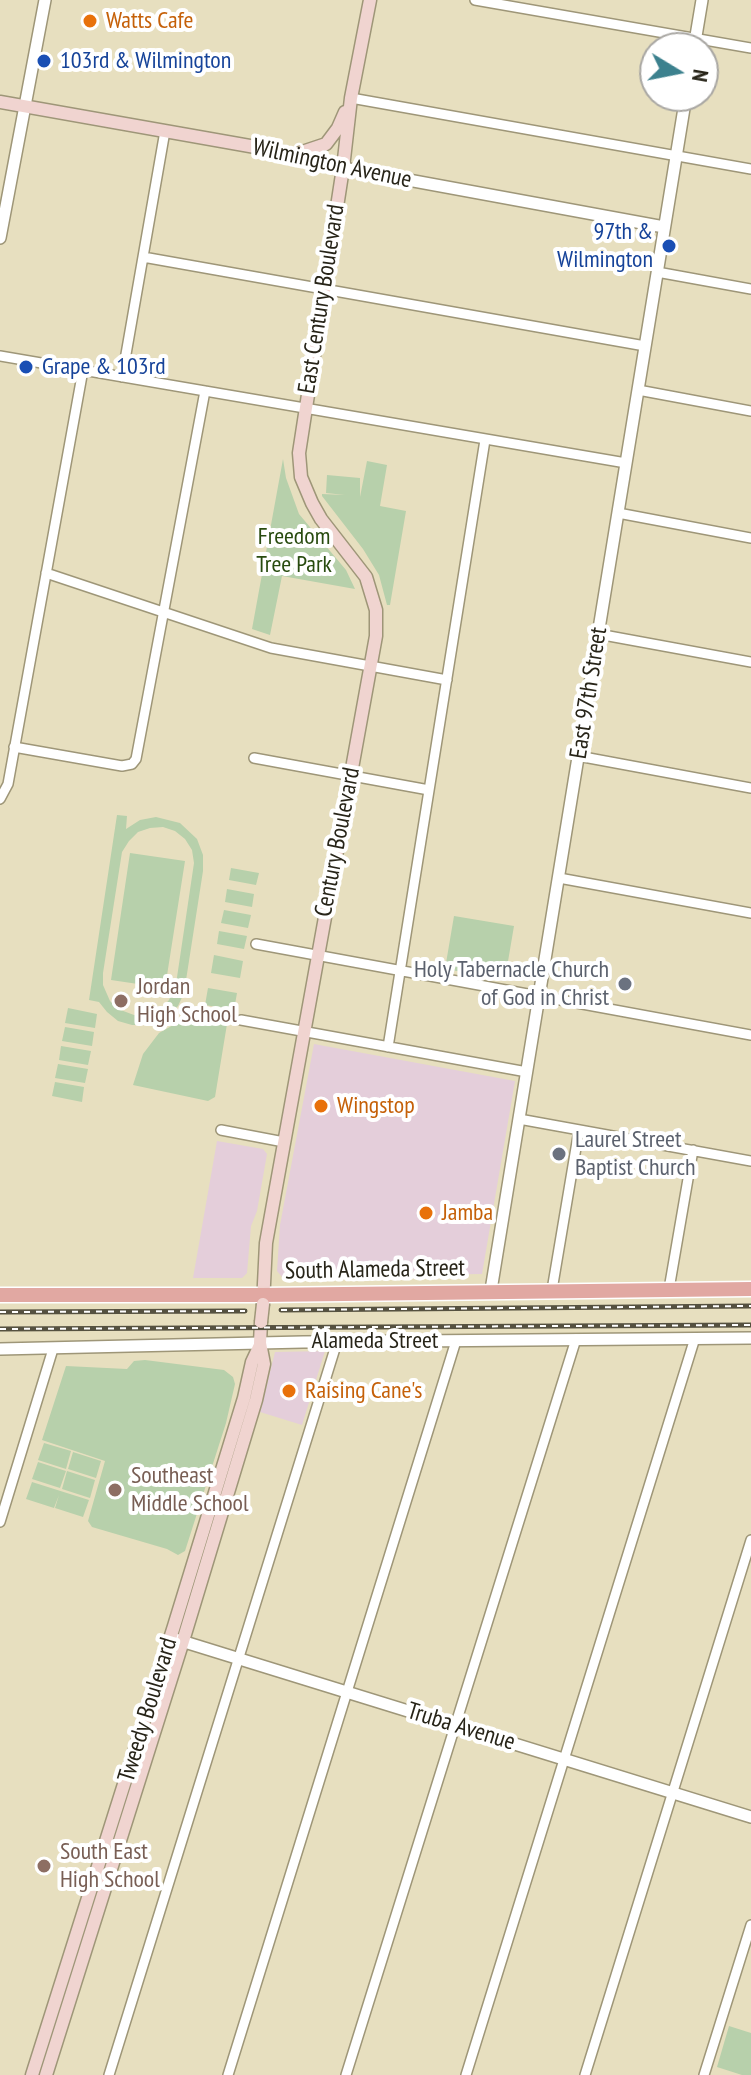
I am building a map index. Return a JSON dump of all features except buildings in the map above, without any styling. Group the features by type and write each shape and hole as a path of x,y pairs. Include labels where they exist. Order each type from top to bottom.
{"main road":[{"name":"East Century Boulevard","path":"304,408 343,168 351,98 370,0"},
{"path":"293,155 326,144 338,128 351,98"},
{"name":"Wilmington Avenue","path":"0,102 293,155 343,168"},
{"name":"Century Boulevard","path":"263,1299 266,1243 377,622 372,592 358,565 321,519 301,477 299,453 304,408"},
{"name":"South Alameda Street","path":"0,1295 263,1299 491,1290 751,1289"},
{"name":"Tweedy Boulevard","path":"46,2075 177,1639 252,1362 260,1343 263,1299"},
{"name":"Tweedy Boulevard","path":"32,2075 177,1639"}],"street":[{"path":"0,238 45,0"},
{"path":"475,0 639,32"},
{"path":"697,32 702,0"},
{"path":"719,45 751,48"},
{"path":"351,98 751,169"},
{"name":"East 97th Street","path":"491,1290 683,112"},
{"path":"122,377 165,131"},
{"name":"Wilmington Avenue","path":"343,168 664,227"},
{"path":"143,257 645,346"},
{"path":"657,272 751,289"},
{"path":"0,356 626,463"},
{"path":"0,799 8,784 83,370"},
{"path":"638,390 751,411"},
{"path":"14,747 122,766 132,764 139,753 205,391"},
{"path":"388,1047 485,440"},
{"path":"618,513 751,538"},
{"path":"46,573 271,648 447,680"},
{"path":"598,634 751,662"},
{"path":"578,756 751,788"},
{"path":"254,758 429,790"},
{"path":"559,878 751,913"},
{"path":"256,944 751,1035"},
{"path":"241,1020 527,1072"},
{"path":"519,1119 751,1161"},
{"path":"221,1130 284,1142"},
{"path":"552,1290 579,1130"},
{"path":"669,1289 693,1150"},
{"path":"466,2075 695,1338"},
{"name":"Alameda Street","path":"0,1349 751,1338"},
{"path":"346,2075 576,1339"},
{"path":"228,2075 456,1341"},
{"path":"109,2075 337,1342"},
{"path":"0,1522 53,1349"},
{"path":"585,2075 751,1540"},
{"name":"Truba Avenue","path":"177,1639 751,1817"},
{"path":"704,2075 751,1925"}],"shaded area":[{"path":"314,1044 515,1081 482,1274 282,1277 277,1271 280,1225"},
{"path":"217,1141 263,1149 267,1154 257,1211 251,1226 247,1273 242,1278 193,1278"},
{"name":"Raising Cane's","path":"325,1351 302,1425 260,1412 275,1352"}],"green space":[{"name":"Freedom Tree Park","path":"283,459 286,478 299,514 346,570 355,589 282,576 270,635 252,629"},
{"path":"367,461 387,465 380,506 406,511 390,605 387,605 379,575 363,549 322,496 345,495 326,493 327,475 360,478 360,497"},
{"path":"117,815 127,816 126,829 140,820 156,817 180,823 197,839 203,855 203,871 184,993 178,1006 167,1017 147,1025 132,1025 118,1021 99,1002 89,1000","holes":["163,827 175,831 192,850 194,863 176,984 161,1009 134,1015 118,1009 110,1001 103,985 122,852 138,832"]},
{"path":"130,853 185,861 165,988 111,980"},
{"path":"231,868 259,873 256,885 229,880"},
{"path":"227,889 254,894 252,907 225,902"},
{"path":"224,910 251,915 248,928 221,923"},
{"path":"454,916 514,926 505,979 445,969"},
{"path":"219,931 247,936 244,949 217,944"},
{"path":"214,955 243,961 240,978 211,973"},
{"path":"208,988 237,993 234,1010 205,1005"},
{"path":"68,1008 97,1014 95,1028 65,1023"},
{"path":"209,1015 228,1018 215,1097 208,1101 133,1085 143,1054 159,1033 182,1020"},
{"path":"65,1027 94,1032 92,1046 62,1041"},
{"path":"61,1046 91,1051 88,1065 59,1060"},
{"path":"58,1064 88,1069 85,1083 55,1078"},
{"path":"55,1082 84,1087 82,1102 52,1096"},
{"path":"134,1361 224,1370 233,1377 235,1384 226,1423 185,1551 178,1555 92,1527 88,1521 105,1461 42,1440 66,1366 127,1369"},
{"path":"44,1443 71,1451 66,1469 38,1460"},
{"path":"73,1452 101,1461 96,1478 68,1469"},
{"path":"38,1462 66,1471 60,1488 32,1479"},
{"path":"67,1471 95,1480 90,1498 62,1489"},
{"path":"32,1482 89,1500 83,1517 55,1508 59,1495 54,1508 26,1499"},
{"path":"729,2026 751,2033 751,2075 717,2067"}],"railway":[{"path":"281,1310 751,1306"},
{"path":"0,1312 245,1311"},
{"path":"0,1329 751,1325"}],"place":[{"name":"Watts Cafe","path":"90,21"},
{"name":"103rd & Wilmington","path":"44,61"},
{"name":"97th & Wilmington","path":"669,246"},
{"name":"Grape & 103rd","path":"26,367"},
{"name":"Holy Tabernacle Church of God in Christ","path":"625,984"},
{"name":"Jordan High School","path":"121,1001"},
{"name":"Wingstop","path":"321,1106"},
{"name":"Laurel Street Baptist Church","path":"559,1154"},
{"name":"Jamba","path":"426,1213"},
{"name":"Raising Cane's","path":"289,1391"},
{"name":"Southeast Middle School","path":"115,1490"},
{"name":"South East High School","path":"44,1866"}]}
